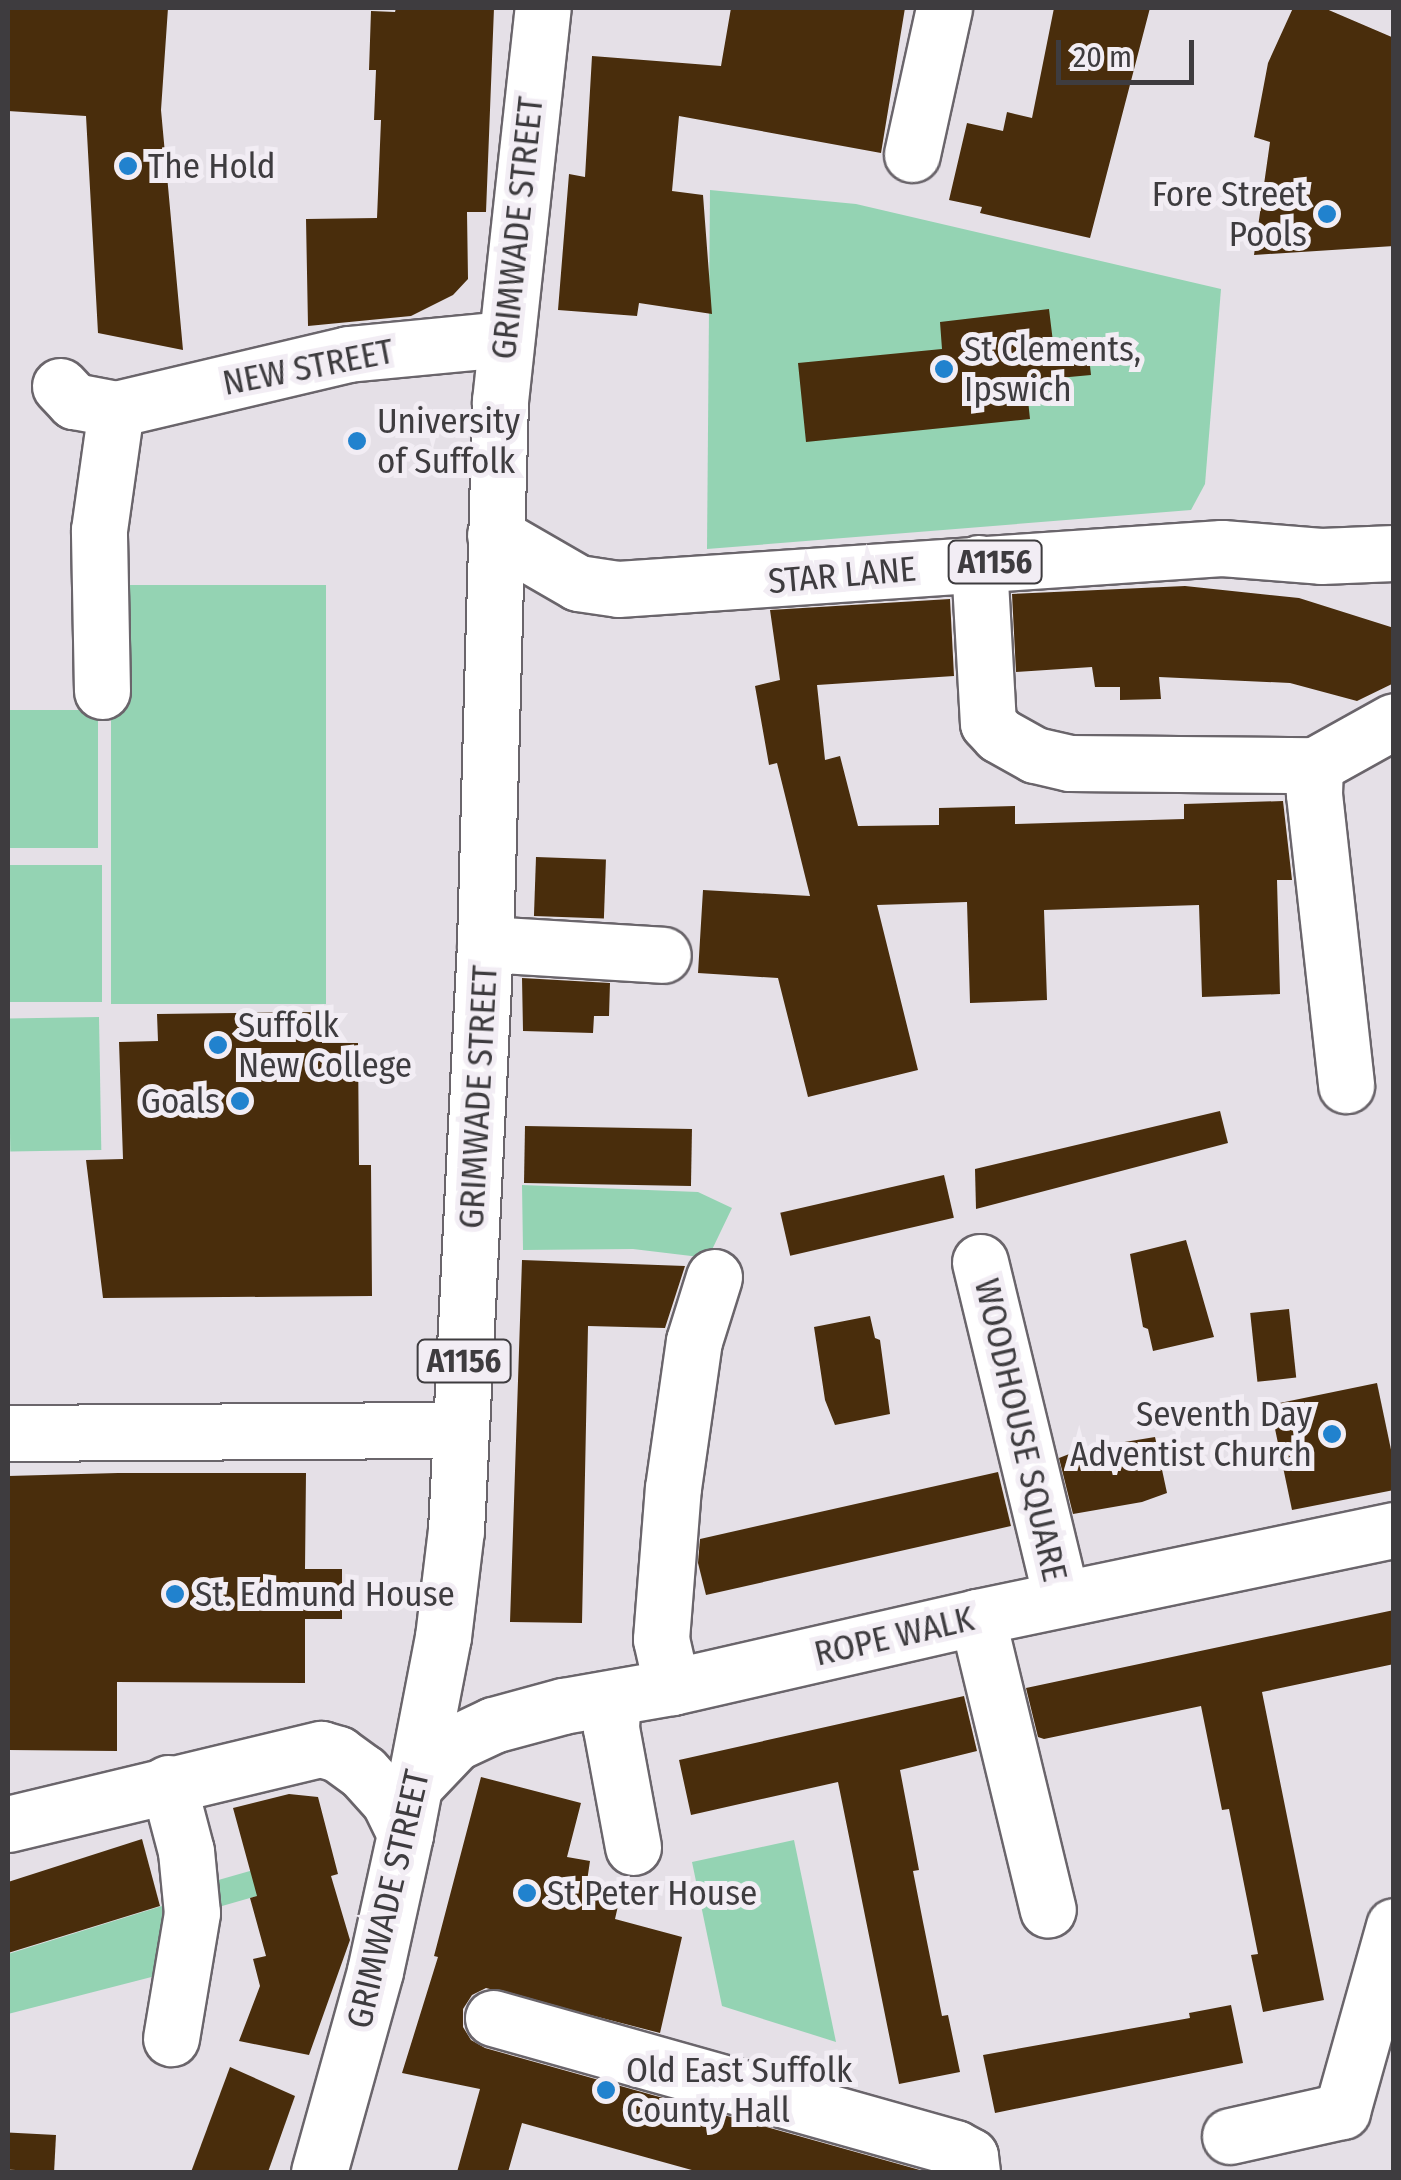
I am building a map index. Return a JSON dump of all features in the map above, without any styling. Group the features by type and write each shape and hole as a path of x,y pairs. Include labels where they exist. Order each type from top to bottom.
{"main road":[{"name":"GRIMWADE STREET","path":"319,2172 376,1971 411,1809 444,1638 456,1530 458,1430 486,944 503,340 543,8"},
{"path":"912,154 944,8"},
{"name":"NEW STREET","path":"116,409 348,354 503,340"},
{"path":"60,386 74,401 116,409 100,530 102,692"},
{"name":"STAR LANE","path":"495,535 578,583 618,589 1222,548 1321,556 1394,553"},
{"name":"STAR LANE","path":"1321,556 1394,581"},
{"path":"979,563 984,709 988,723 1014,745 1070,763 1315,765 1394,721"},
{"path":"1315,765 1314,794 1346,1085"},
{"path":"486,944 662,955"},
{"name":"WOODHOUSE SQUARE","path":"980,1262 1061,1598"},
{"path":"672,1687 661,1639 673,1488 694,1342 714,1277"},
{"path":"8,1433 458,1430"},
{"name":"ROPE WALK","path":"411,1809 455,1742 494,1725 977,1616 1394,1530"},
{"path":"977,1616 1048,1910"},
{"path":"614,1698 611,1728 634,1847"},
{"path":"8,1824 311,1750 338,1754 389,1801 411,1809"},
{"path":"168,1784 186,1851 192,1913 172,2038"},
{"path":"1230,2136 1342,2111 1394,1926"},
{"path":"494,2018 956,2148 970,2156 972,2172"}],"green space":[{"path":"710,190 856,204 1221,289 1205,484 1191,510 707,549"},
{"path":"111,585 326,585 326,1004 111,1004"},
{"path":"8,710 98,710 98,848 8,848"},
{"path":"8,865 102,865 102,1002 8,1002"},
{"path":"99,1017 101,1150 10,1152 8,1019"},
{"path":"522,1185 698,1192 732,1208 708,1258 633,1249 523,1250"},
{"path":"794,1840 836,2042 722,2006 692,1862"},
{"path":"267,1866 274,1891 220,1906 213,1881"},
{"path":"162,1906 167,1973 8,2014 8,1954"}],"building":[{"name":"The Hold","path":"8,8 168,8 161,110 183,350 98,333 86,116 8,111"},
{"path":"396,8 494,8 486,212 467,212 468,279 453,295 411,316 308,326 306,219 377,218 381,120 374,120 376,70 369,70 371,11 395,12"},
{"path":"731,8 905,8 881,153 679,116 672,191 703,195 712,314 639,303 637,316 558,310 569,174 585,177 592,56 721,66"},
{"path":"1054,8 1150,8 1090,238 980,213 982,207 949,200 967,123 1003,131 1007,112 1032,118"},
{"path":"1293,8 1324,8 1394,38 1394,246 1254,255 1270,142 1254,137 1268,63"},
{"name":"St Clements, Ipswich","path":"1049,309 1053,342 1087,338 1091,375 1026,381 1030,419 806,442 798,363 942,349 940,322"},
{"path":"1185,586 1299,598 1394,628 1394,683 1357,701 1290,683 1159,677 1161,699 1120,700 1120,687 1095,687 1092,667 1016,672 1012,594"},
{"path":"950,599 954,676 817,685 825,760 840,756 858,826 939,825 939,808 1015,806 1015,824 1184,819 1184,804 1283,801 1292,880 1277,880 1280,994 1202,997 1199,905 1044,910 1047,1000 970,1003 967,902 877,905 918,1070 808,1097 778,978 698,973 703,890 810,896 777,763 769,765 755,686 780,680 770,610"},
{"path":"536,857 606,859 604,918 534,916"},
{"path":"522,978 610,983 609,1016 594,1016 593,1033 523,1031"},
{"name":"Goals","path":"322,1012 322,1043 358,1043 359,1165 371,1165 372,1296 103,1298 86,1160 123,1159 119,1042 158,1041 157,1014"},
{"path":"1220,1111 1228,1143 976,1209 975,1169"},
{"path":"525,1126 692,1129 691,1186 524,1183"},
{"path":"944,1175 954,1218 790,1256 780,1213"},
{"path":"1186,1240 1214,1337 1153,1351 1148,1329 1143,1327 1130,1254"},
{"path":"522,1260 685,1266 665,1328 588,1326 582,1623 510,1622"},
{"path":"1289,1309 1296,1378 1257,1382 1250,1313"},
{"path":"870,1316 875,1338 880,1340 890,1414 835,1425 825,1400 814,1327"},
{"name":"Seventh Day Adventist Church","path":"1377,1383 1394,1464 1394,1490 1292,1510 1270,1405"},
{"path":"1155,1437 1167,1493 1142,1502 1073,1514 1059,1458 1082,1449"},
{"path":"998,1472 1011,1526 706,1595 698,1563 700,1539"},
{"name":"St. Edmund House","path":"306,1473 305,1569 342,1569 342,1619 305,1619 305,1683 117,1682 117,1751 8,1750 8,1476"},
{"path":"1394,1610 1394,1664 1262,1692 1324,2000 1263,2012 1251,1955 1258,1954 1229,1809 1222,1810 1201,1706 1044,1739 1038,1737 1026,1688"},
{"path":"964,1696 977,1751 900,1770 919,1870 913,1871 923,1922 942,2016 948,2015 960,2072 899,2084 838,1782 691,1815 679,1760"},
{"path":"481,1777 581,1803 567,1857 590,1861 586,1888 620,1897 615,1919 682,1937 660,2033 486,1988 472,1995 463,2009 463,2027 471,2040 485,2048 927,2172 699,2172 522,2123 508,2172 457,2172 480,2089 402,2073 438,1957 434,1956"},
{"path":"289,1794 318,1797 338,1874 331,1876 350,1940 309,2055 239,2041 260,1986 253,1959 266,1956 250,1898 257,1896 233,1808"},
{"path":"142,1839 160,1906 8,1953 8,1882"},
{"path":"1231,2005 1243,2063 995,2113 983,2055 1190,2018 1189,2013"},
{"path":"230,2067 295,2096 268,2172 191,2172"},
{"path":"8,2132 56,2135 54,2172 8,2170"}],"place":[{"name":"The Hold","path":"128,166"},
{"name":"Fore Street Pools","path":"1327,214"},
{"name":"St Clements, Ipswich","path":"944,369"},
{"name":"University of Suffolk","path":"357,441"},
{"name":"Suffolk New College","path":"218,1045"},
{"name":"Goals","path":"240,1101"},
{"name":"Seventh Day Adventist Church","path":"1332,1434"},
{"name":"St. Edmund House","path":"175,1594"},
{"name":"St Peter House","path":"527,1893"},
{"name":"Old East Suffolk County Hall","path":"606,2090"}]}
